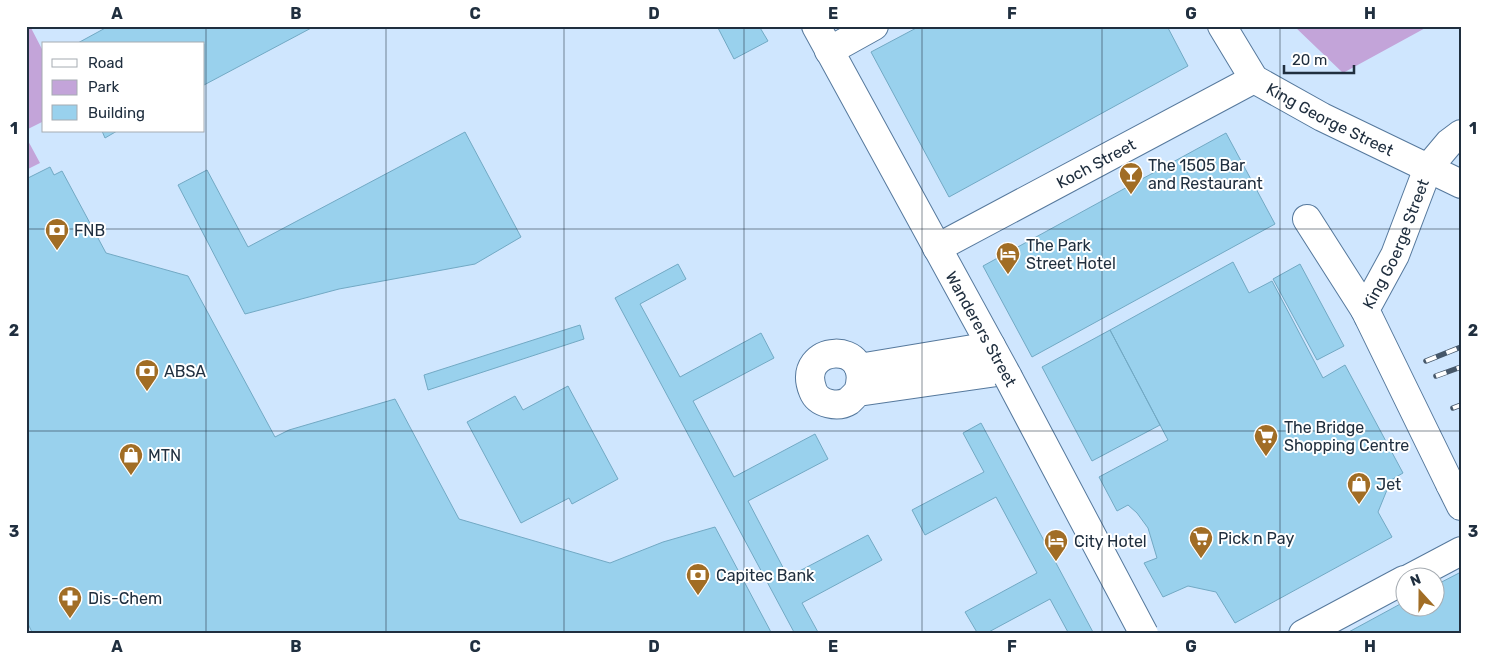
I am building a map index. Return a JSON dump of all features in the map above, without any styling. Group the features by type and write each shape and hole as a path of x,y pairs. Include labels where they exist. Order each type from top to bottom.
{"street":[{"name":"Wanderers Street","path":"816,26 991,346 1144,634"},
{"path":"829,50 874,26"},
{"name":"King George Street","path":"1222,26 1254,79 1322,117 1461,184"},
{"name":"Koch Street","path":"937,248 1254,79"},
{"name":"King Goerge Street","path":"1455,495 1366,313 1395,255 1428,168 1449,143 1461,134"},
{"path":"1307,219 1366,313"},
{"path":"991,346 858,380 1006,374"},
{"path":"1429,568 1461,551"},
{"path":"1303,634 1394,585"}],"green space":[{"path":"26,26 30,26 42,49 42,122 26,130"},
{"path":"1294,26 1429,26 1343,73"},
{"path":"26,137 40,163 26,170"}],"building":[{"path":"109,26 315,26 205,84 205,42 80,42"},
{"path":"717,26 759,26 768,41 734,59"},
{"path":"920,26 1167,26 1188,66 949,197 871,52"},
{"path":"102,132 115,132 105,138"},
{"path":"465,132 521,237 475,264 339,289 245,314 178,185 207,170 248,247"},
{"path":"1226,133 1275,224 1032,357 983,266"},
{"path":"50,167 54,175 62,171 106,253 188,276 275,437 289,430 395,399 459,519 610,563 663,542 715,527 772,634 33,634 26,620 26,179"},
{"name":"The Bridge Shopping Centre","path":"1233,262 1249,293 1272,281 1323,378 1345,365 1403,473 1391,480 1378,512 1392,537 1235,623 1216,592 1188,586 1163,597 1144,563 1157,558 1148,528 1137,513 1128,505 1117,511 1099,477 1168,440 1110,330"},
{"path":"678,264 686,279 640,304 680,377 761,333 774,358 693,401 734,477 815,434 828,459 748,501 788,577 868,535 882,560 802,603 819,634 795,634 615,298"},
{"path":"1300,264 1344,346 1317,360 1273,279"},
{"path":"580,325 584,339 428,390 424,375"},
{"path":"1110,330 1160,425 1092,461 1042,367"},
{"path":"568,386 618,479 572,504 569,498 521,523 467,422 515,396 523,410"},
{"path":"981,423 1094,634 1069,634 1050,599 985,634 978,634 965,612 1037,573 996,497 925,535 912,510 984,472 963,433"},
{"path":"1461,572 1461,634 1345,634 1394,607 1394,618 1444,618 1444,581"}],"railway":[{"path":"1426,361 1461,347"},
{"path":"1436,376 1461,367"},
{"path":"1453,408 1461,405"}],"place":[{"name":"The 1505 Bar and Restaurant","path":"1131,195"},
{"name":"FNB","path":"57,251"},
{"name":"The Park Street Hotel","path":"1008,275"},
{"name":"ABSA","path":"147,392"},
{"name":"The Bridge Shopping Centre","path":"1266,457"},
{"name":"MTN","path":"131,476"},
{"name":"Jet","path":"1359,505"},
{"name":"Pick n Pay","path":"1201,559"},
{"name":"City Hotel","path":"1056,562"},
{"name":"Capitec Bank","path":"698,596"},
{"name":"Dis-Chem","path":"70,619"}]}
